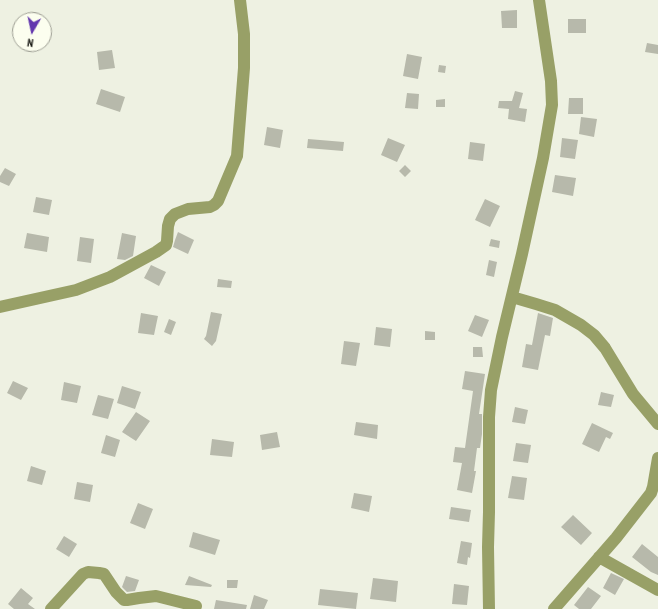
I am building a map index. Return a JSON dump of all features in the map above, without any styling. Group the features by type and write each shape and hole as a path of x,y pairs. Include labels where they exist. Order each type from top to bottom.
{"street":[{"path":"0,307 76,290 110,277 166,245 170,219 175,214 188,209 210,207 218,201 236,156 244,68 244,34 240,0"},
{"path":"489,609 489,416 491,390 543,158 552,105 551,81 539,0"},
{"path":"512,297 555,310 581,325 594,335 606,348 633,394 658,424"},
{"path":"554,609 616,538 651,493 658,458"},
{"path":"599,557 658,590"},
{"path":"51,609 82,574 88,572 104,574 122,599 126,600 156,596 196,606"}],"building":[{"path":"517,10 517,28 502,28 501,11"},
{"path":"568,19 586,19 586,33 568,33"},
{"path":"647,43 658,45 658,54 645,52"},
{"path":"112,50 115,68 99,70 97,52"},
{"path":"407,54 422,57 418,79 403,76"},
{"path":"439,65 446,66 445,73 438,72"},
{"path":"101,89 125,97 120,112 96,104"},
{"path":"515,91 523,93 519,108 527,109 525,122 508,119 509,109 498,108 499,101 512,101"},
{"path":"407,93 419,94 418,109 405,108"},
{"path":"569,98 583,98 583,114 568,114"},
{"path":"445,99 445,107 436,107 436,100"},
{"path":"581,117 597,119 594,137 579,134"},
{"path":"267,127 283,130 280,148 264,145"},
{"path":"388,138 405,145 397,162 381,155"},
{"path":"562,138 578,140 575,159 560,157"},
{"path":"308,139 344,142 343,151 307,148"},
{"path":"470,142 485,144 483,161 468,159"},
{"path":"405,165 411,171 405,177 399,171"},
{"path":"5,168 16,174 9,186 0,182 0,176"},
{"path":"555,175 576,178 573,196 552,192"},
{"path":"36,197 52,200 49,215 33,212"},
{"path":"485,199 500,206 490,227 475,220"},
{"path":"178,232 194,240 188,254 173,247"},
{"path":"27,233 49,237 47,252 24,248"},
{"path":"122,233 136,236 133,256 125,260 117,259"},
{"path":"80,237 94,239 91,263 77,261"},
{"path":"491,239 500,241 499,248 489,246"},
{"path":"489,260 497,262 494,277 486,275"},
{"path":"151,265 166,272 159,286 144,278"},
{"path":"218,279 232,281 231,288 217,287"},
{"path":"211,312 222,314 216,341 212,346 204,339"},
{"path":"141,313 158,316 154,335 138,333"},
{"path":"538,313 553,318 550,336 545,335 538,370 522,367 526,344 532,345"},
{"path":"475,315 489,320 482,337 468,331"},
{"path":"169,319 176,322 171,335 164,332"},
{"path":"376,327 392,329 390,347 374,345"},
{"path":"425,331 435,332 435,340 425,340"},
{"path":"344,341 360,343 356,366 341,364"},
{"path":"473,347 482,347 483,357 473,357"},
{"path":"465,371 485,374 479,414 482,414 482,434 480,448 477,448 474,471 476,471 472,493 457,490 462,463 453,462 455,447 465,448 473,391 462,389"},
{"path":"13,381 28,388 21,400 7,393"},
{"path":"64,382 81,386 77,403 61,400"},
{"path":"122,386 141,392 135,409 117,403"},
{"path":"601,392 614,395 611,407 598,405"},
{"path":"98,395 114,399 108,419 92,415"},
{"path":"515,407 528,410 525,424 512,422"},
{"path":"136,412 150,421 136,441 122,432"},
{"path":"356,422 378,425 377,439 354,435"},
{"path":"592,423 613,433 610,439 606,437 599,452 582,444"},
{"path":"277,432 280,447 262,450 260,435"},
{"path":"106,435 120,440 115,457 101,453"},
{"path":"212,439 234,442 232,457 210,455"},
{"path":"516,443 531,445 528,463 513,461"},
{"path":"31,466 46,471 42,485 27,481"},
{"path":"512,476 527,478 524,500 508,498"},
{"path":"77,482 93,485 90,502 74,499"},
{"path":"354,493 372,496 369,512 351,508"},
{"path":"138,503 153,509 145,529 130,523"},
{"path":"451,507 471,510 469,522 449,519"},
{"path":"573,515 592,533 581,545 561,527"},
{"path":"193,532 220,540 215,555 189,547"},
{"path":"64,536 77,544 69,557 56,549"},
{"path":"461,541 472,543 470,558 468,557 467,565 457,563"},
{"path":"642,544 658,557 658,575 651,572 632,557"},
{"path":"611,573 624,579 615,595 603,588"},
{"path":"126,576 139,580 135,591 127,592 122,587"},
{"path":"189,576 212,585 211,587 185,585"},
{"path":"373,578 398,581 396,602 370,599"},
{"path":"227,580 238,580 237,588 227,588"},
{"path":"454,584 469,586 467,605 452,604"},
{"path":"588,587 601,596 591,609 579,609 574,605"},
{"path":"21,588 33,598 28,604 35,609 14,609 8,604"},
{"path":"320,589 358,593 356,609 318,605"},
{"path":"254,595 268,600 264,609 250,609"},
{"path":"216,600 247,605 246,609 214,609"}]}
